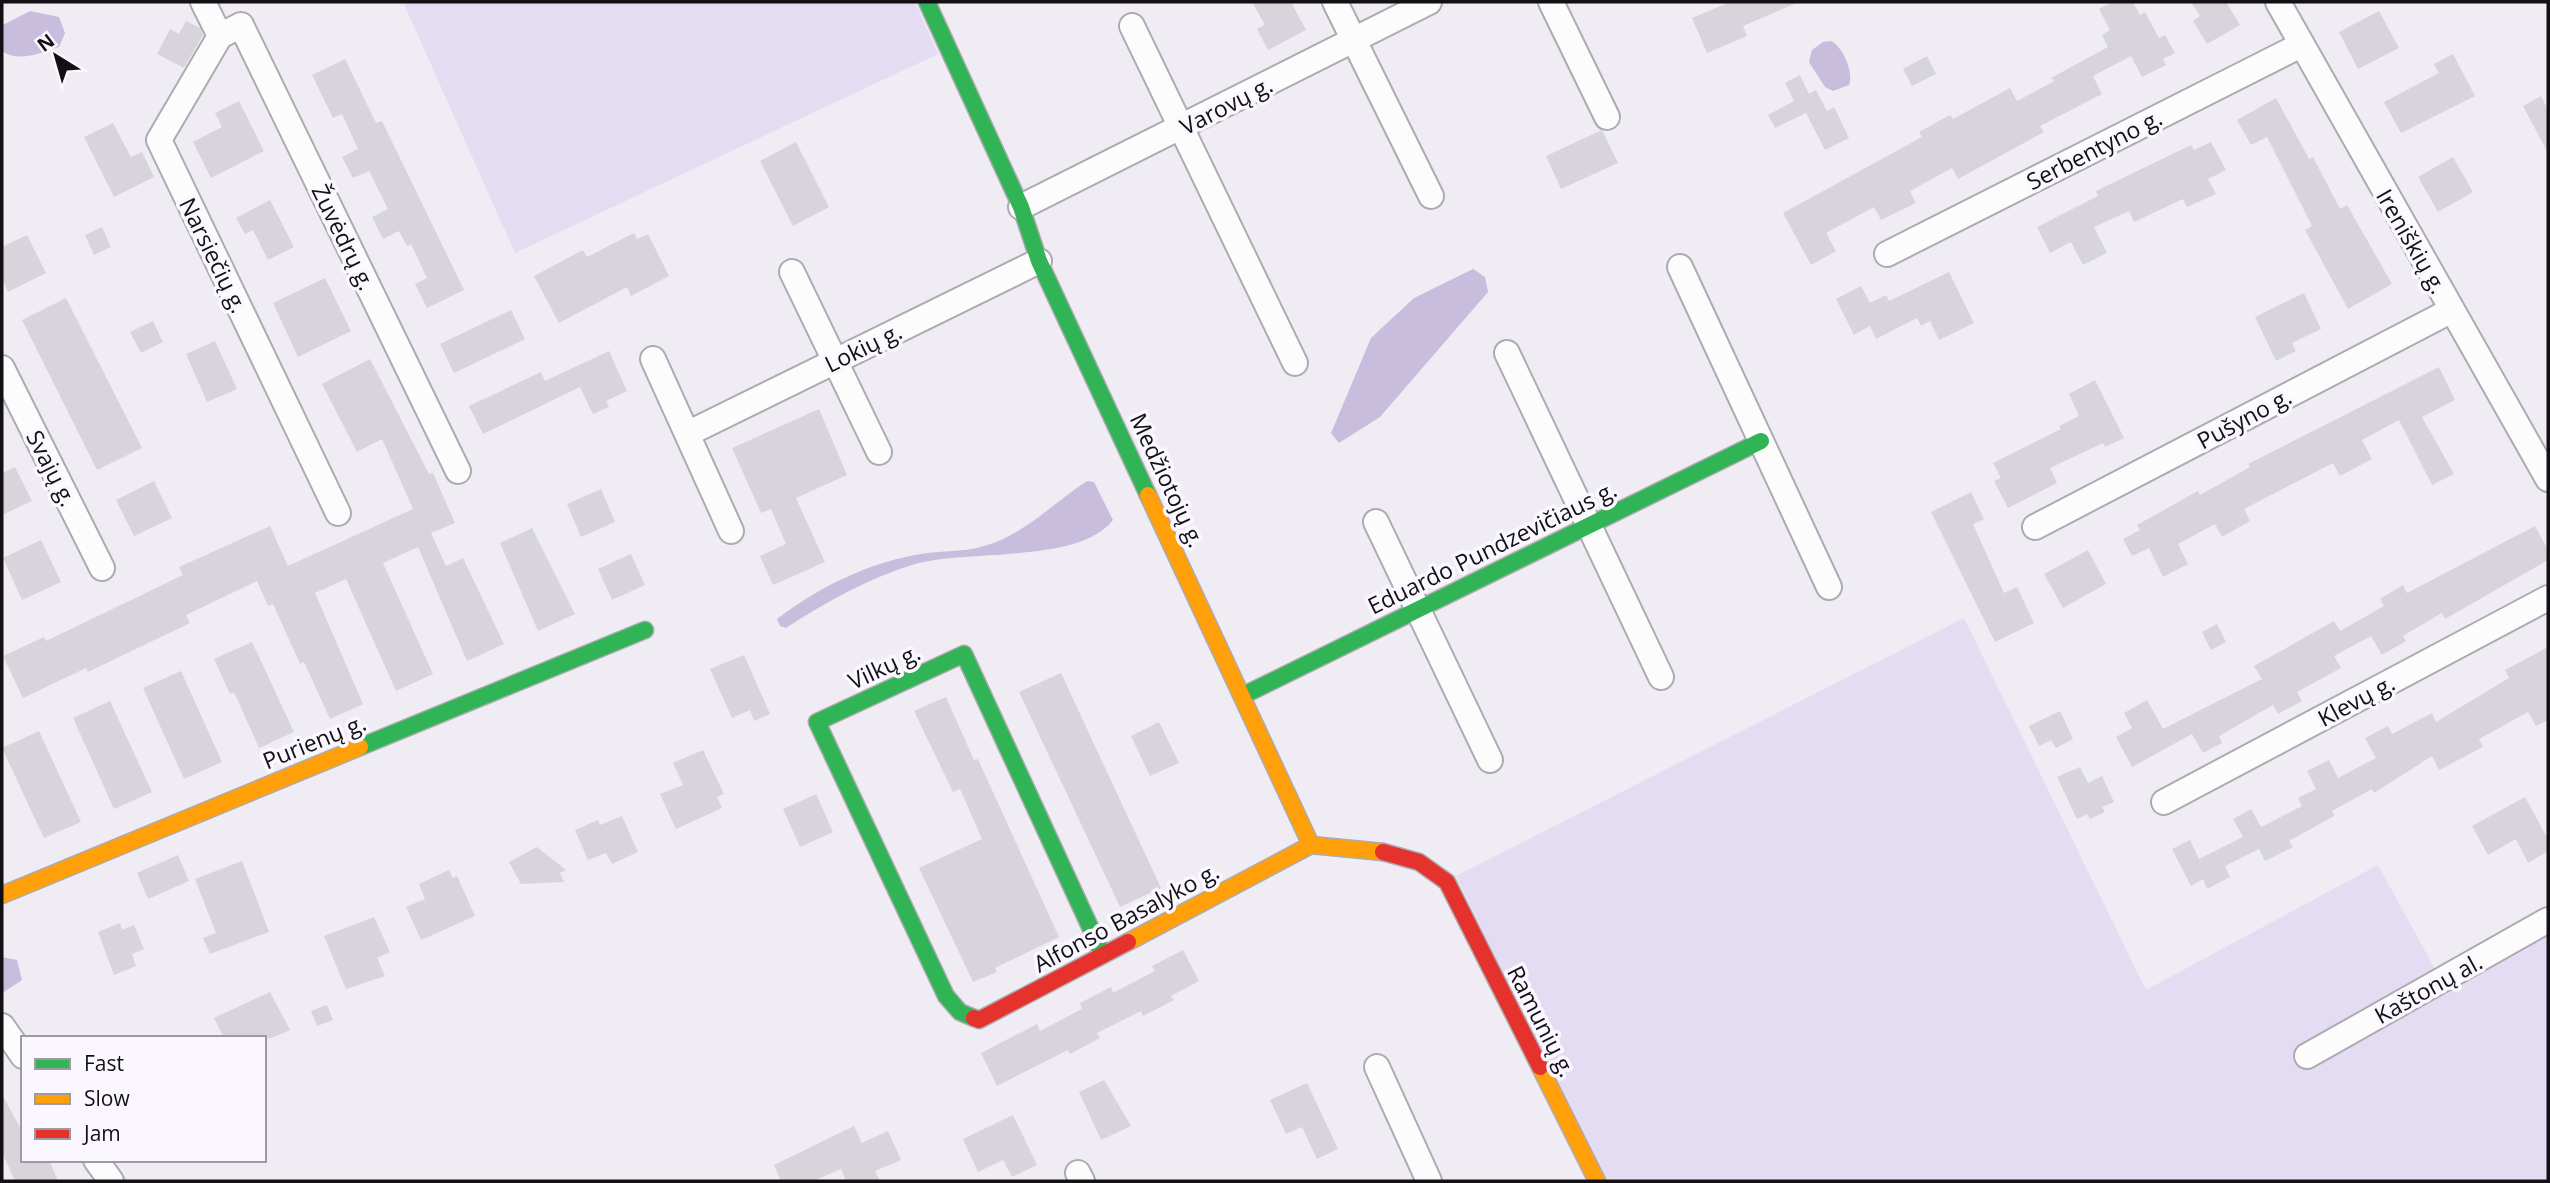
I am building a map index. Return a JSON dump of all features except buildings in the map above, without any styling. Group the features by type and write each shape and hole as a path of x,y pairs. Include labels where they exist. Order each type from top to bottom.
{"street":[{"path":"202,2 220,36"},
{"name":"Medžiotojų g.","path":"927,2 1021,206 1039,261 1244,695 1311,845"},
{"path":"1335,2 1431,196"},
{"name":"Varovų g.","path":"1021,206 1429,2"},
{"path":"1551,2 1608,117"},
{"name":"Ireniškių g.","path":"2277,2 2548,479"},
{"name":"Žuvėdrų g.","path":"220,36 241,25 458,471"},
{"path":"1132,26 1296,363"},
{"name":"Narsiečių g.","path":"220,36 159,140 338,513"},
{"name":"Serbentyno g.","path":"1887,254 2301,45"},
{"name":"Lokių g.","path":"687,434 1039,261"},
{"path":"1680,267 1829,587"},
{"path":"792,272 879,452"},
{"name":"Pušyno g.","path":"2035,527 2452,310"},
{"path":"1507,353 1661,677"},
{"path":"653,359 731,531"},
{"name":"Svajų g.","path":"2,368 102,568"},
{"name":"Eduardo Pundzevičiaus g.","path":"1244,695 1761,441"},
{"path":"1376,522 1490,760"},
{"name":"Klevų g.","path":"2164,802 2548,598"},
{"name":"Purienų g.","path":"2,895 645,629"},
{"name":"Vilkų g.","path":"960,1012 946,996 817,722 964,654 1103,955"},
{"name":"Ramunių g.","path":"1311,845 1412,857 1434,867 1447,882 1597,1181"},
{"name":"Alfonso Basalyko g.","path":"960,1012 979,1020 1311,845"},
{"name":"Kaštonų al.","path":"2307,1056 2548,920"},
{"path":"1377,1067 1429,1181"},
{"path":"97,1162 111,1181"}],"shaded area":[{"path":"403,2 915,2 938,54 515,253"},
{"path":"30,11 59,17 65,33 59,47 24,56 3,52 3,25"},
{"path":"1831,41 1843,54 1850,73 1849,85 1833,91 1825,87 1809,62 1812,50 1823,42"},
{"path":"1473,269 1485,277 1488,292 1380,417 1339,443 1331,433 1371,338 1414,298"},
{"path":"1087,481 1094,482 1113,520 1097,534 1049,549 915,564 848,591 786,628 780,626 777,619 825,588 859,571 896,559 932,552 967,550 999,541 1025,526"},
{"path":"1964,618 2146,990 2378,865 2447,991 2548,935 2548,1181 1605,1181 1456,876"},
{"path":"2,957 17,960 22,980 2,993"}],"traffic: fast":[{"path":"927,2 1021,207 1039,261 1148,495"},
{"path":"1244,695 1761,441"},
{"path":"360,747 645,630"},
{"path":"974,1018 960,1012 946,996 817,722 964,654 1103,955"}],"traffic: slow":[{"path":"1148,495 1311,845 1383,852"},
{"path":"2,895 360,747"},
{"path":"1128,942 1311,845"},
{"path":"1540,1067 1597,1181"}],"traffic: jam":[{"path":"1383,852 1419,862 1447,882 1540,1067"},
{"path":"974,1018 979,1020 1128,942"}]}
